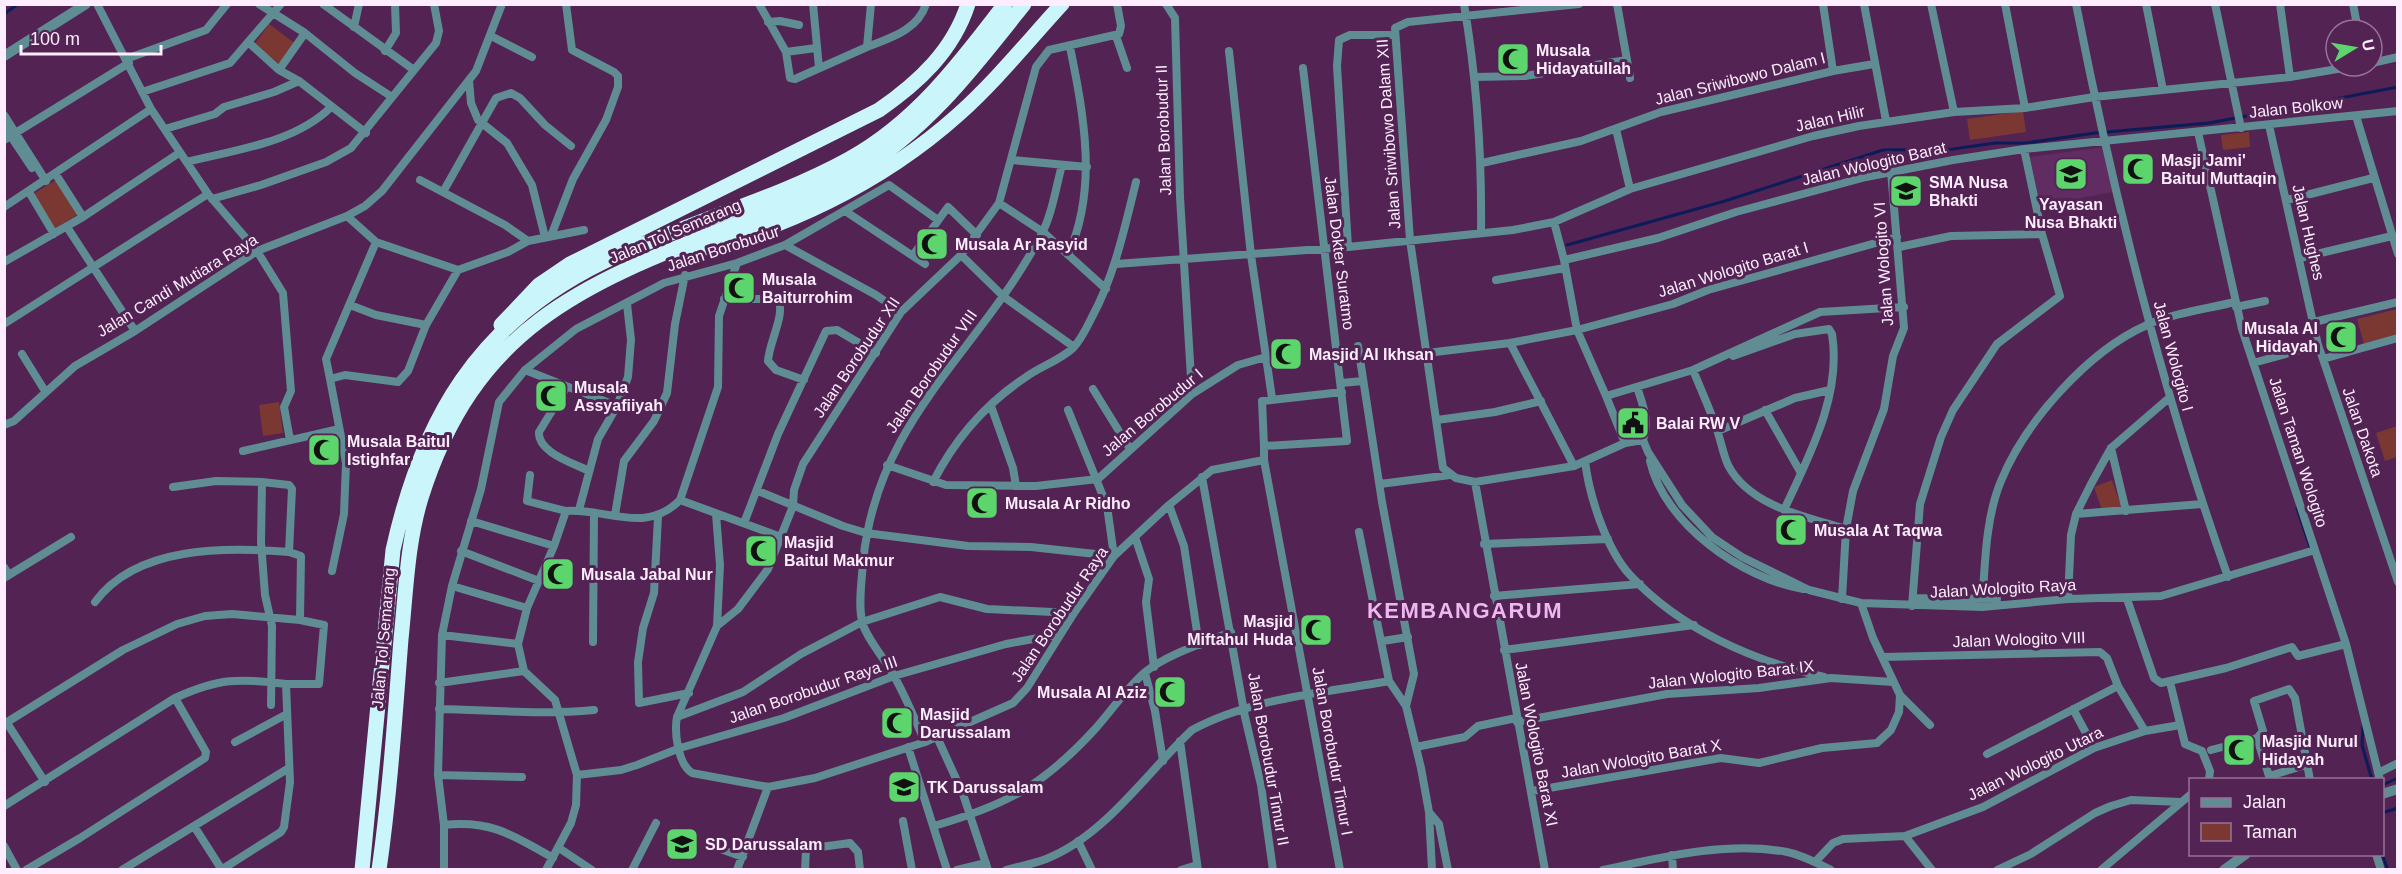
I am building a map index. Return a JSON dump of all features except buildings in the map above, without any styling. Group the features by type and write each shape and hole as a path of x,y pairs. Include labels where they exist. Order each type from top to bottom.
{"highway":[{"path":"473,363 509,315 539,285 570,264 842,130 879,110 904,92 930,69 954,37 969,4"},
{"name":"Jalan Tol Semarang","path":"362,870 395,540 404,500 419,456 436,419 473,363 505,331 554,290 603,262 791,188 850,159 899,125 952,74 1005,4"},
{"name":"Jalan Tol Semarang","path":"379,870 386,823 409,552 421,500 439,451 450,425 481,377 514,339 561,303 633,265 794,202 858,171 906,136 961,84 1024,4"},
{"path":"633,265 703,249 800,215 867,182 919,147 960,113 1062,4"}],"street":[{"path":"4,56 86,4"},
{"path":"97,4 151,109 210,196 269,268 286,303 291,391 284,407 290,440"},
{"path":"10,136 128,61 206,30 227,4"},
{"path":"260,4 305,33 355,73 392,97"},
{"path":"142,92 230,63 281,4"},
{"path":"323,4 414,70"},
{"path":"354,27 359,14 358,4"},
{"path":"385,51 396,33 395,4"},
{"path":"4,324 94,265 210,196 261,185 326,162 351,148 366,133 439,37 434,4"},
{"name":"Jalan Candi Mutiara Raya","path":"4,425 14,420 45,391 84,360 259,254 365,206 382,191 476,71 502,4"},
{"path":"548,237 573,179 606,120 618,87 618,76 572,50 566,4"},
{"path":"759,4 786,52 790,78 795,79 910,28 921,17 926,4"},
{"path":"813,4 819,69"},
{"path":"867,47 871,4"},
{"path":"1068,255 1078,233 1083,212 1087,167 1080,95 1070,47 1116,36 1121,31 1117,4"},
{"name":"Jalan Borobudur II","path":"1166,4 1175,18 1180,197 1191,394"},
{"path":"1464,4 1482,163 1481,233"},
{"path":"1466,16 1579,4"},
{"path":"1617,4 1630,78"},
{"path":"1823,4 1833,71"},
{"path":"1864,4 1886,121"},
{"path":"1931,4 1954,112"},
{"path":"2005,4 2025,108"},
{"name":"Jalan Wologito I","path":"2076,4 2094,98 2149,324 2202,504 2228,577"},
{"path":"2146,4 2163,90"},
{"path":"2215,4 2241,125"},
{"path":"2280,4 2290,77"},
{"name":"Jalan Sriwibowo Dalam XII","path":"1450,475 1443,468 1439,454 1437,420 1410,240 1395,28 1402,23 1466,16"},
{"path":"768,22 780,21 799,25"},
{"path":"279,70 305,33"},
{"path":"1348,247 1337,66 1339,40 1350,35 1395,35"},
{"path":"491,36 532,57"},
{"path":"1116,36 1127,68"},
{"path":"248,42 279,70 299,81 366,133"},
{"name":"Jalan Borobudur XII","path":"717,626 738,609 768,569 793,506 794,490 803,464 901,312 961,255 999,203 1026,111 1036,67 1049,51 1070,47"},
{"path":"786,52 816,48"},
{"path":"1229,51 1251,255 1272,398 1341,388 1363,381"},
{"path":"1474,77 1525,76 1627,60"},
{"name":"Jalan Sriwibowo Dalam I","path":"1482,163 1581,141 1661,112 1833,71 1874,64"},
{"name":"Jalan Dokter Suratmo","path":"1264,446 1346,442 1303,68"},
{"name":"Jalan Hilir","path":"1323,249 1481,233 1554,222 1630,189 1813,136 1886,121 1954,112 2025,108 2324,71"},
{"path":"469,80 471,103 478,120 507,143 528,176 548,237"},
{"path":"165,129 215,114 224,107 274,92 299,81"},
{"path":"443,192 462,154 496,98 511,93 571,146"},
{"path":"187,162 272,140 319,119 331,107"},
{"path":"4,207 151,109"},
{"name":"Jalan Bolkow","path":"2198,132 2241,125 2269,125 2397,111"},
{"path":"4,115 10,136"},
{"path":"2356,116 2364,151 2397,254"},
{"name":"Jalan Hughes","path":"2269,125 2318,345"},
{"path":"4,126 44,182"},
{"path":"1616,129 1630,189"},
{"name":"Jalan Wologito Barat","path":"1496,280 1565,264 1658,238 1736,212 1891,171 2024,149 2102,133 2198,132"},
{"name":"Jalan Taman Wologito","path":"2198,132 2235,305 2346,644 2379,777"},
{"path":"1913,602 1920,504 1928,475 1953,410 1997,344 2061,296 2042,234 2024,149"},
{"path":"4,262 69,226 179,153"},
{"path":"1012,160 1087,167"},
{"name":"Jalan Borobudur VIII","path":"862,622 861,581 866,533 886,465 909,423 955,358 1004,297 1043,232 1062,165"},
{"name":"Jalan Wologito VI","path":"1842,599 1846,529 1853,491 1884,409 1893,356 1904,328 1891,171"},
{"path":"55,173 83,217"},
{"path":"2287,200 2373,178"},
{"path":"420,180 505,225 528,241"},
{"path":"933,482 963,432 1028,375 1074,347 1107,289 1116,264 1136,182"},
{"name":"Jalan Borobudur","path":"444,870 444,825 438,775 442,635 461,551 481,489 497,408 507,390 525,370 576,329 664,283 685,275 737,263 785,245 889,185 938,220"},
{"path":"29,192 54,234"},
{"path":"999,203 1043,232 1107,289"},
{"path":"913,255 949,207 977,235"},
{"path":"845,211 925,264"},
{"path":"347,216 376,242 458,270 508,252 528,241 584,230"},
{"path":"1554,222 1565,264 1576,330 1625,442"},
{"path":"69,226 137,329"},
{"path":"1899,247 1951,236 2042,234"},
{"path":"2300,258 2392,236"},
{"name":"Jalan Wologito Barat I","path":"1427,353 1510,343 1576,330 1673,304 1708,290 1897,237"},
{"path":"332,571 344,514 346,463 326,359 376,242"},
{"path":"785,245 876,295 901,312"},
{"path":"1116,264 1323,249"},
{"path":"961,255 1004,297 1074,347"},
{"path":"530,475 527,501 566,511 579,510 643,519 658,517 680,500 718,387 719,316 737,263"},
{"path":"330,379 345,375 398,382 408,371 426,325 458,270"},
{"path":"615,515 624,461 654,421 668,393 675,324 685,275"},
{"path":"724,299 778,299 782,310 772,335 768,361 776,370 804,380"},
{"path":"1983,603 1992,514 2000,482 2021,441 2083,368 2124,336 2149,324 2235,305 2265,301"},
{"path":"2314,321 2397,302"},
{"path":"579,510 598,439 617,406 631,361 627,304"},
{"path":"350,305 376,315 426,325"},
{"path":"1693,370 1821,312 1904,307"},
{"path":"1606,396 1693,370 1795,334 1829,329 1833,342 1830,390 1825,412 1784,510"},
{"path":"744,523 778,434 826,331 837,330 876,353"},
{"path":"2323,359 2397,338"},
{"path":"1510,343 1574,466"},
{"path":"2253,363 2318,345"},
{"name":"Jalan Dakota","path":"2318,345 2397,582"},
{"name":"Jalan Dokter Suratmo","path":"1358,346 1414,674 1406,706"},
{"path":"22,354 45,391"},
{"name":"Jalan Borobudur I","path":"1098,479 1191,394 1238,365 1266,357"},
{"path":"525,370 566,388 617,406"},
{"path":"1693,370 1718,431 1727,463 1747,488 1784,510 1846,529"},
{"path":"1380,484 1450,475 1475,483 1574,466 1625,442 1643,440 1647,429 1646,416 1637,387"},
{"path":"566,388 539,432 540,442 556,455 589,471"},
{"path":"1093,389 1130,449"},
{"path":"1718,431 1765,410 1830,390"},
{"name":"Jalan Borobudur Timur I","path":"1272,398 1262,401 1261,405 1264,460 1340,870"},
{"path":"2068,599 2071,535 2076,514 2111,448 2169,398"},
{"path":"1437,420 1495,412 1541,401"},
{"path":"991,406 1013,468 1016,486"},
{"path":"758,491 866,533 968,546 1031,547 1114,556 1107,506 1098,479 1068,410"},
{"path":"1765,410 1801,473"},
{"path":"243,451 339,429"},
{"name":"Jalan Wologito Raya","path":"1643,440 1659,485 1675,512 1710,546 1778,584 1861,603 1983,603 2161,596 2315,550"},
{"path":"2111,448 2126,511"},
{"name":"Jalan Borobudur Raya","path":"680,748 688,771 768,787 815,778 925,742 1013,703 1028,688 1074,612 1114,556 1169,505 1212,470 1264,460"},
{"path":"1585,461 1598,512 1608,539 1628,573 1671,613 1733,647 1777,664 1831,678"},
{"path":"886,465 933,482 1036,486 1098,479"},
{"name":"Jalan Borobudur Timur II","path":"1203,477 1244,709 1260,785 1273,870"},
{"path":"173,487 216,481 289,485 292,489 289,552"},
{"path":"262,482 262,550 265,595 270,617 271,705"},
{"name":"Jalan Wologito Barat XI","path":"1475,483 1484,544 1545,870"},
{"path":"680,500 781,537"},
{"path":"2076,514 2202,504"},
{"path":"1169,505 1184,546 1199,645"},
{"path":"546,870 576,805 577,775 561,713 548,692 524,670 518,644 526,609 554,546 566,511"},
{"path":"593,642 594,513"},
{"path":"680,748 674,728 677,717 717,626 720,565 716,514"},
{"path":"658,517 654,592 643,628 638,662 639,703 688,693"},
{"path":"471,521 554,546"},
{"name":"Jalan Dokter Suratmo","path":"1359,532 1383,641 1389,681 1406,706 1416,747 1430,812 1432,870"},
{"path":"6,573 71,537"},
{"path":"1135,537 1149,579 1146,602 1154,666"},
{"path":"1484,544 1608,539"},
{"path":"95,602 119,580 169,558 214,549 289,552 301,556 300,620"},
{"path":"461,551 539,580"},
{"path":"1985,579 1999,602"},
{"path":"1494,596 1640,584"},
{"path":"452,586 526,609"},
{"path":"677,717 743,692 801,654 862,622 940,597 987,609 1074,612"},
{"path":"2127,599 2154,678 2161,683 2294,647 2298,656 2346,644"},
{"path":"1861,603 1873,638 1900,695 1930,724"},
{"path":"4,806 45,782 175,698 224,680 319,684 324,626 300,620 270,617 214,616 177,624 123,650 6,723 45,782"},
{"path":"862,622 894,675 925,742"},
{"path":"1504,650 1694,625"},
{"path":"934,826 1015,797 1046,777 1095,730 1145,673 1154,666 1231,632"},
{"name":"Jalan Borobudur Raya III","path":"577,775 621,770 680,748 784,718 894,675 1006,644 1060,634"},
{"path":"442,635 518,644"},
{"path":"1383,641 1407,637"},
{"name":"Jalan Wologito VIII","path":"1883,657 2100,652 2107,658 2118,687 2145,731"},
{"path":"439,682 524,670"},
{"path":"1145,673 1155,711 1163,760"},
{"name":"Jalan Wologito Barat IX","path":"1416,747 1465,737 1478,726 1667,694 1759,688 1831,678 1893,682"},
{"path":"1006,870 1047,858 1078,841 1121,804 1180,741 1205,723 1244,709 1389,681"},
{"path":"2170,682 2188,747 2199,749 2204,754 2210,771 2209,778"},
{"path":"194,826 222,869 281,832 284,827 290,768 286,684"},
{"path":"1988,754 2118,687"},
{"path":"2211,750 2257,738 2263,731 2254,701 2289,689 2295,698 2309,778"},
{"name":"Jalan Wologito Barat X","path":"1532,791 1721,758 1759,763 1822,748 1877,743 1891,730 1899,712 1900,695"},
{"path":"26,870 205,758 206,752 175,698"},
{"path":"2073,709 2094,748"},
{"path":"439,710 561,713 594,710"},
{"path":"235,742 286,714"},
{"name":"Jalan Wologito Utara","path":"1815,862 1833,843 1843,839 1905,836 1983,807 2094,748 2145,731 2181,725"},
{"path":"937,737 970,815 987,866 957,870"},
{"path":"2257,738 2270,776 2306,765"},
{"path":"1180,741 1197,867 1181,870"},
{"path":"908,747 947,870"},
{"path":"2379,777 2397,763"},
{"path":"122,870 290,768"},
{"path":"438,775 522,777"},
{"path":"737,870 768,787"},
{"path":"2102,870 2189,796"},
{"path":"1996,870 2031,854 2095,813 2111,806 2131,800 2181,802"},
{"name":"Jalan Dokter Suratmo","path":"1430,812 1439,824 1448,870"},
{"path":"903,821 912,870"},
{"path":"444,825 479,823 509,834 553,858"},
{"path":"632,870 656,823"},
{"path":"1905,836 1932,870"},
{"path":"1078,841 1092,870"},
{"path":"749,842 806,849 850,843 858,852 860,870"},
{"path":"4,846 17,870"},
{"path":"712,846 743,857"},
{"path":"558,848 592,870"},
{"path":"1604,869 1672,855 1739,848 1789,852 1831,870"},
{"path":"805,870 806,849"},
{"path":"1672,855 1673,870"},
{"path":"2224,870 2245,856"}],"shaded area":[{"name":"Yayasan Nusa Bhakti","path":"2104,147 2113,192 2059,202 2060,209 2042,213 2030,157"}],"green space":[{"path":"269,24 296,44 281,65 254,45"},
{"path":"2023,111 2026,132 1970,140 1967,119"},
{"path":"2249,132 2250,147 2223,150 2221,135"},
{"path":"56,180 77,215 54,229 33,194"},
{"path":"2397,309 2397,336 2364,344 2357,319"},
{"path":"279,402 283,433 263,436 259,405"},
{"path":"2397,426 2397,457 2385,461 2376,433"},
{"path":"2112,480 2121,506 2103,513 2094,487"}],"waterway":[{"path":"4,14 18,4"},
{"path":"1567,245 1725,201 1883,150 1953,149 1995,143 2026,143 2095,133 2209,123 2398,87"},
{"path":"2297,508 2310,547"},
{"path":"2363,726 2362,745 2371,778"},
{"path":"2384,784 2398,778"},
{"path":"2384,812 2398,808"},
{"path":"2383,856 2388,870"}],"place":[{"name":"Musala Hidayatullah","path":"1513,59"},
{"name":"Masji Jami' Baitul Muttaqin","path":"2138,169"},
{"name":"Yayasan Nusa Bhakti","path":"2071,174"},
{"name":"SMA Nusa Bhakti","path":"1906,191"},
{"name":"Musala Ar Rasyid","path":"932,244"},
{"name":"Musala Baiturrohim","path":"739,288"},
{"name":"Musala Al Hidayah","path":"2341,337"},
{"name":"Masjid Al Ikhsan","path":"1286,354"},
{"name":"Musala Assyafiiyah","path":"551,396"},
{"name":"Balai RW V","path":"1633,423"},
{"name":"Musala Baitul Istighfar","path":"324,450"},
{"name":"Musala Ar Ridho","path":"982,503"},
{"name":"Musala At Taqwa","path":"1791,530"},
{"name":"Masjid Baitul Makmur","path":"761,551"},
{"name":"Musala Jabal Nur","path":"558,574"},
{"name":"Masjid Miftahul Huda","path":"1316,630"},
{"name":"Musala Al Aziz","path":"1170,692"},
{"name":"Masjid Darussalam","path":"897,723"},
{"name":"Masjid Nurul Hidayah","path":"2239,750"},
{"name":"TK Darussalam","path":"904,787"},
{"name":"SD Darussalam","path":"682,844"}],"district":[{"name":"KEMBANGARUM","path":"1465,610"}]}
